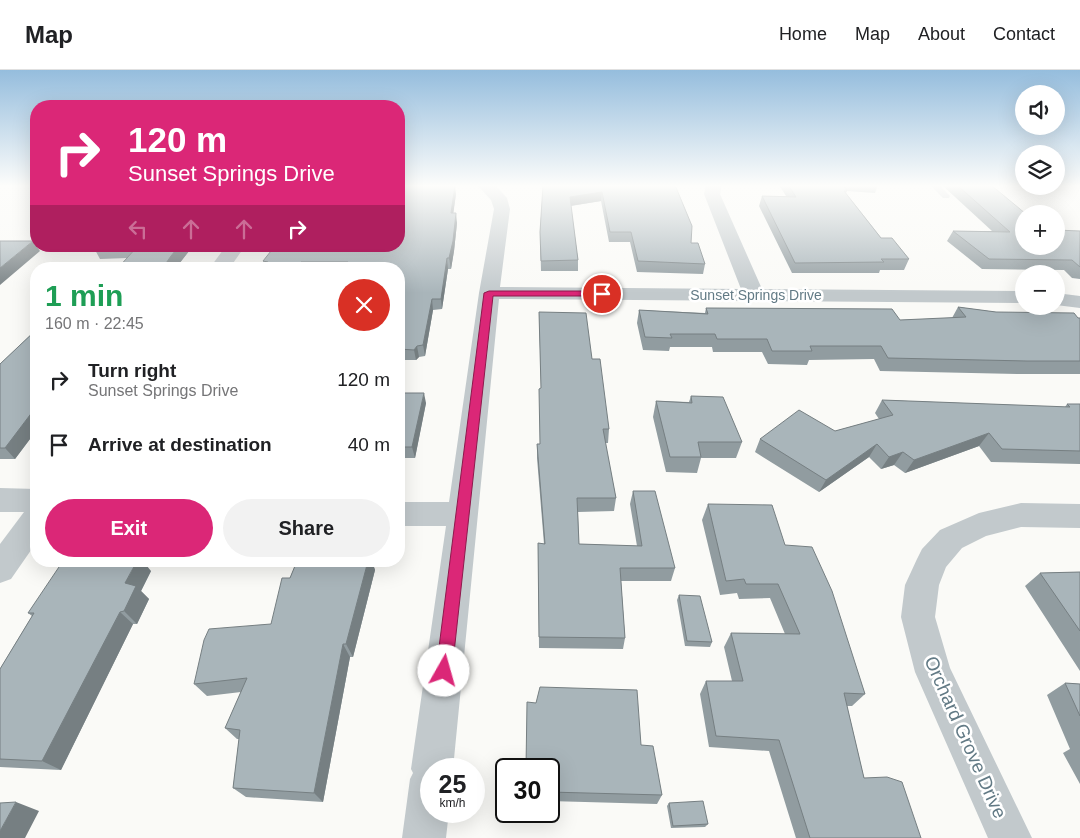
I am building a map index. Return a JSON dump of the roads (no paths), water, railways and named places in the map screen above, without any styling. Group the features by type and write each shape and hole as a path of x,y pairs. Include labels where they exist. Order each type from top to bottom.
{"street":[{"path":"433,758 489,293 500,221"},
{"path":"723,221 754,295"},
{"name":"Sunset Springs Drive","path":"489,293 1015,297"},
{"path":"1065,300 1080,302"},
{"path":"0,500 30,500"},
{"path":"405,514 462,514"},
{"name":"Orchard Grove Drive","path":"1010,838 933,672 918,617 922,585 933,559 951,539 979,525 1021,515 1080,516"},
{"path":"0,569 30,527"},
{"path":"424,838 426,823"}]}
